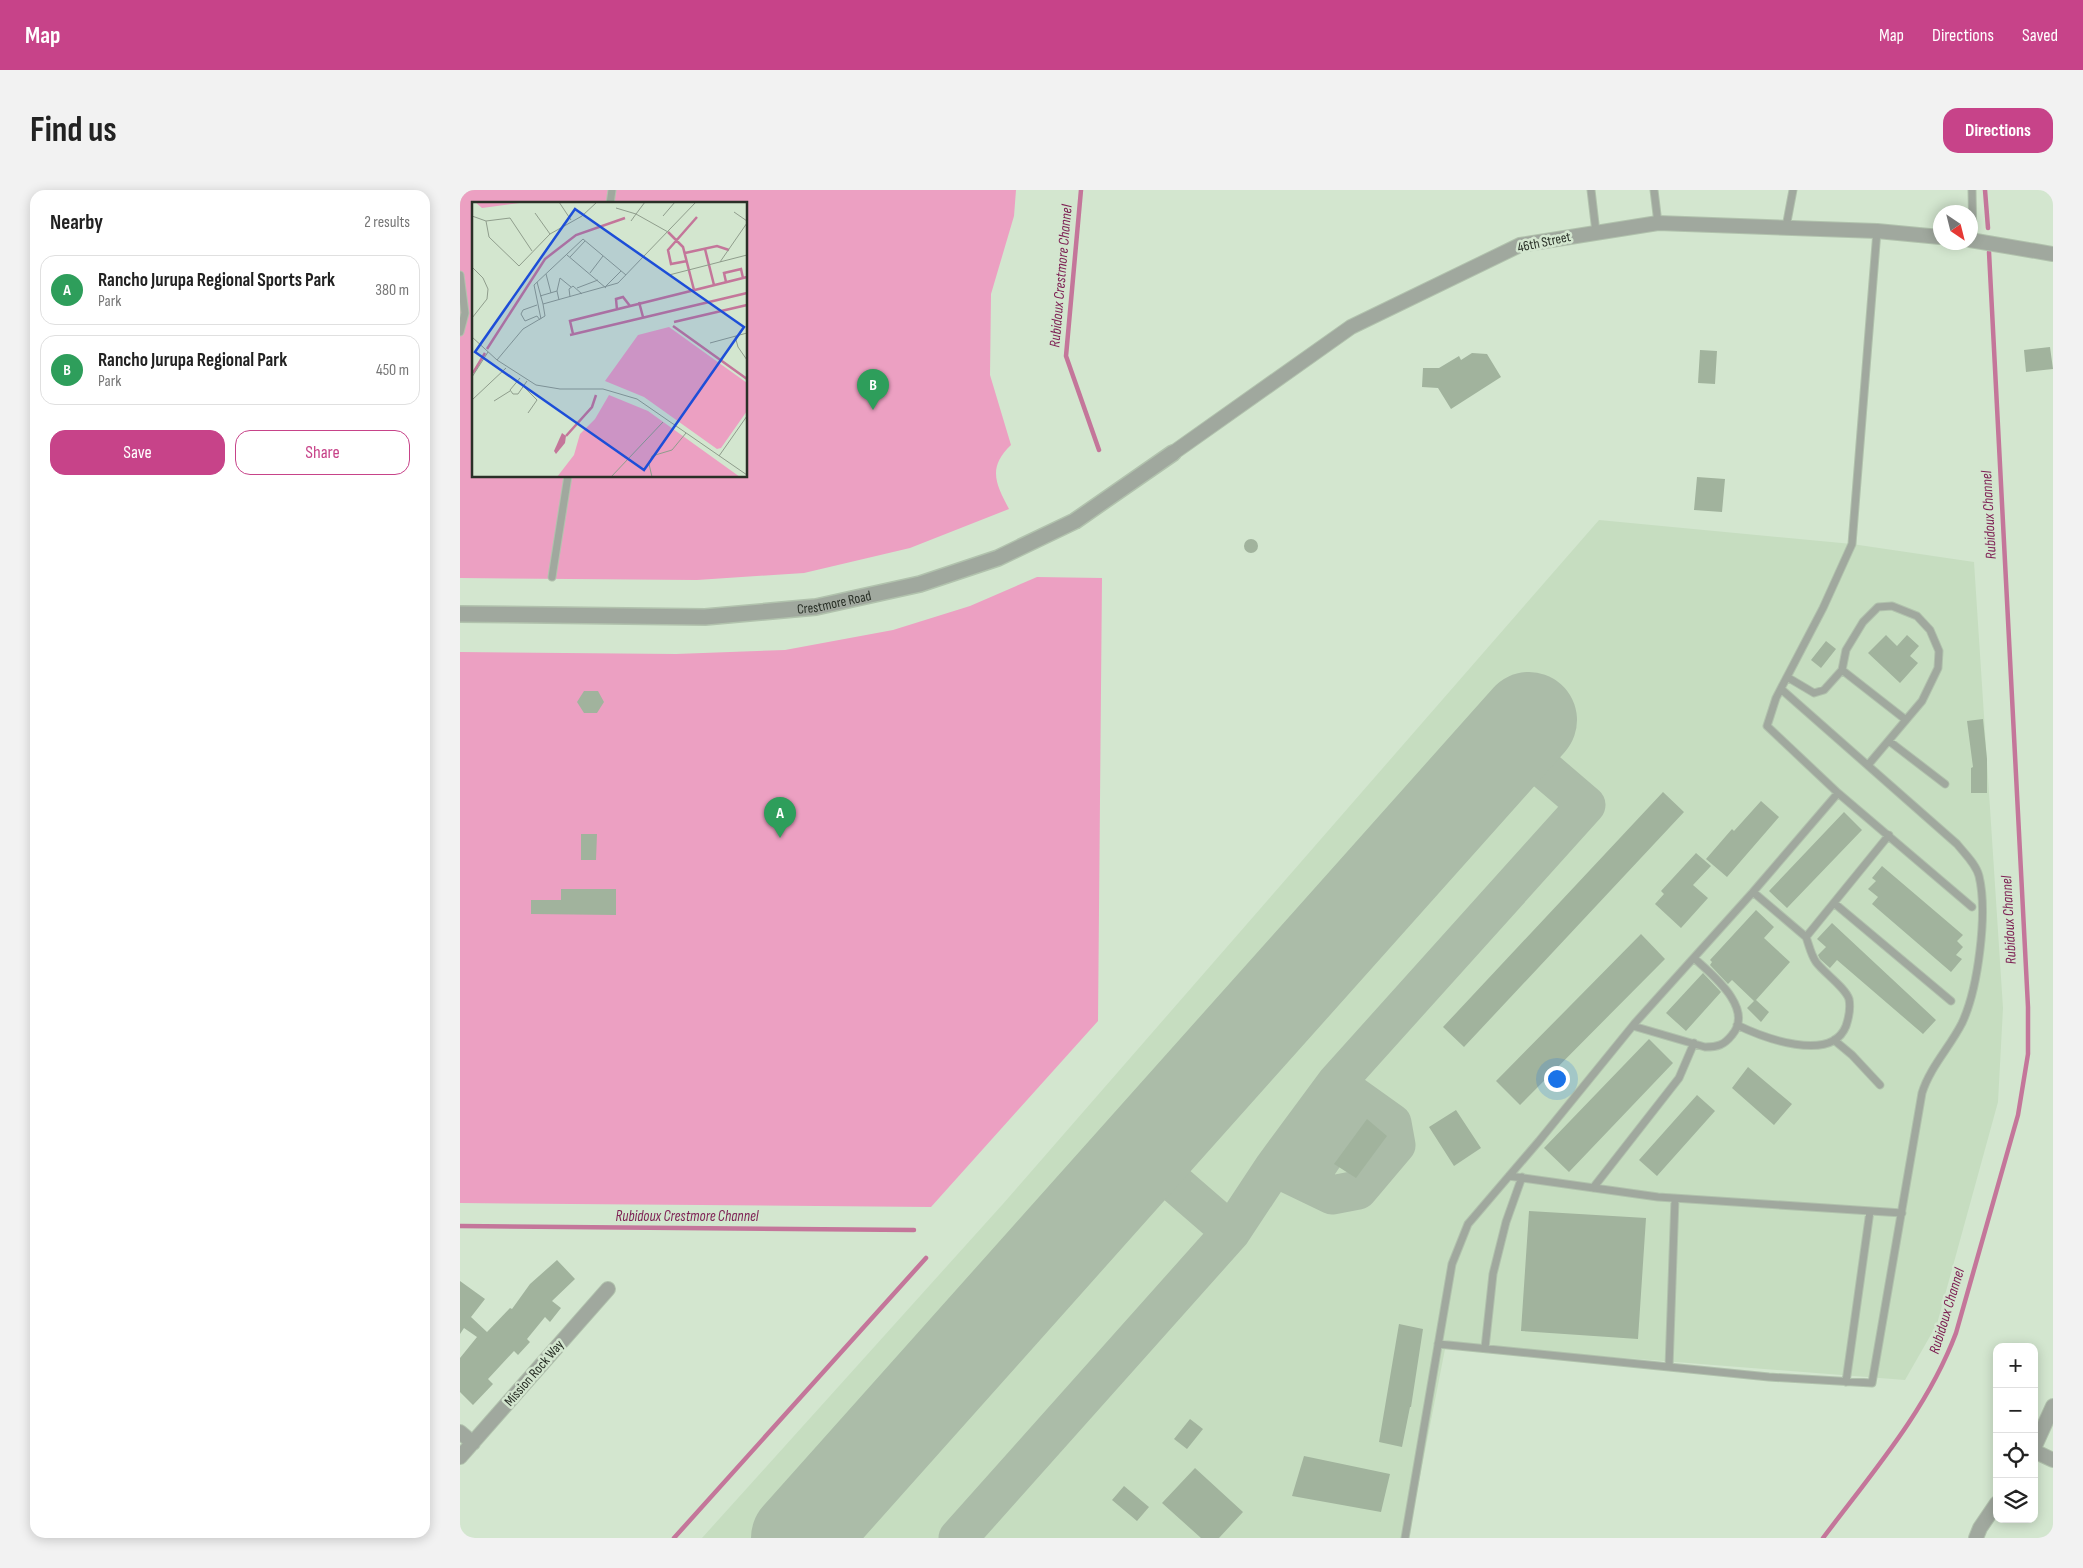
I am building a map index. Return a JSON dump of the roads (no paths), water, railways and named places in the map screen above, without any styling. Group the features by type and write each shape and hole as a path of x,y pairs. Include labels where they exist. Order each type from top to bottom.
{"street":[{"name":"46th Street","path":"1173,453 1351,326 1520,245 1658,223 1877,231 1933,236"},
{"path":"1978,242 2053,254"},
{"name":"Crestmore Road","path":"460,614 705,617 816,607 920,584 998,558 1075,521 1173,453"},
{"name":"Mission Rock Way","path":"460,1458 608,1290"},
{"path":"2038,1440 2053,1406"},
{"path":"460,1432 472,1443"},
{"path":"2038,1451 2053,1460"},
{"path":"1976,1538 1980,1528 1993,1509"}],"lane":[{"path":"1591,190 1596,232"},
{"path":"1654,190 1658,223"},
{"path":"1786,227 1793,190"},
{"path":"1972,190 1973,205"},
{"path":"1877,231 1852,544 1823,608 1776,698 1767,726 1838,793 1972,907"},
{"path":"460,275 465,313 460,332"},
{"path":"552,577 568,478"},
{"path":"1787,677 1814,693 1824,690 1842,670 1846,650 1863,622 1878,607 1892,606 1917,616 1930,630 1939,651 1938,668 1922,701 1868,765"},
{"path":"1842,670 1906,720"},
{"path":"1438,1344 1769,1377 1872,1383 1922,1093 1926,1080 1962,1022 1974,983 1982,937 1983,913 1979,876 1974,864 1958,844 1781,689"},
{"path":"1889,741 1945,784"},
{"path":"1405,1538 1452,1264 1468,1224 1633,1026 1753,892 1838,793"},
{"path":"1806,936 1889,835"},
{"path":"1737,1025 1755,1034 1787,1043 1814,1045 1834,1040 1844,1030 1850,1014 1848,998 1816,962 1806,936 1753,892"},
{"path":"1834,903 1951,1001"},
{"path":"1633,1026 1694,1043 1716,1047 1725,1043 1735,1031 1739,1019 1735,1002 1726,989 1694,958"},
{"path":"1834,1040 1852,1055 1880,1085"},
{"path":"1593,1188 1679,1078 1694,1043"},
{"path":"1509,1176 1675,1198 1902,1213"},
{"path":"1485,1348 1493,1274 1506,1222 1522,1178"},
{"path":"1669,1367 1675,1198"},
{"path":"1846,1382 1870,1211"}],"waterway":[{"name":"Rubidoux Crestmore Channel","path":"1081,190 1066,356 1099,450"},
{"name":"Rubidoux Channel","path":"1985,190 1988,228"},
{"name":"Rubidoux Channel","path":"1823,1538 1879,1465 1914,1415 1944,1361 1956,1333 2018,1115 2028,1054 2028,1007 1989,252"},
{"name":"Rubidoux Crestmore Channel","path":"460,1226 914,1230"},
{"name":"Rubidoux Crestmore Channel","path":"674,1538 926,1258"}],"place":[{"name":"Rancho Jurupa Regional Park","path":"873,410"},
{"name":"Rancho Jurupa Regional Sports Park","path":"780,838"}]}
